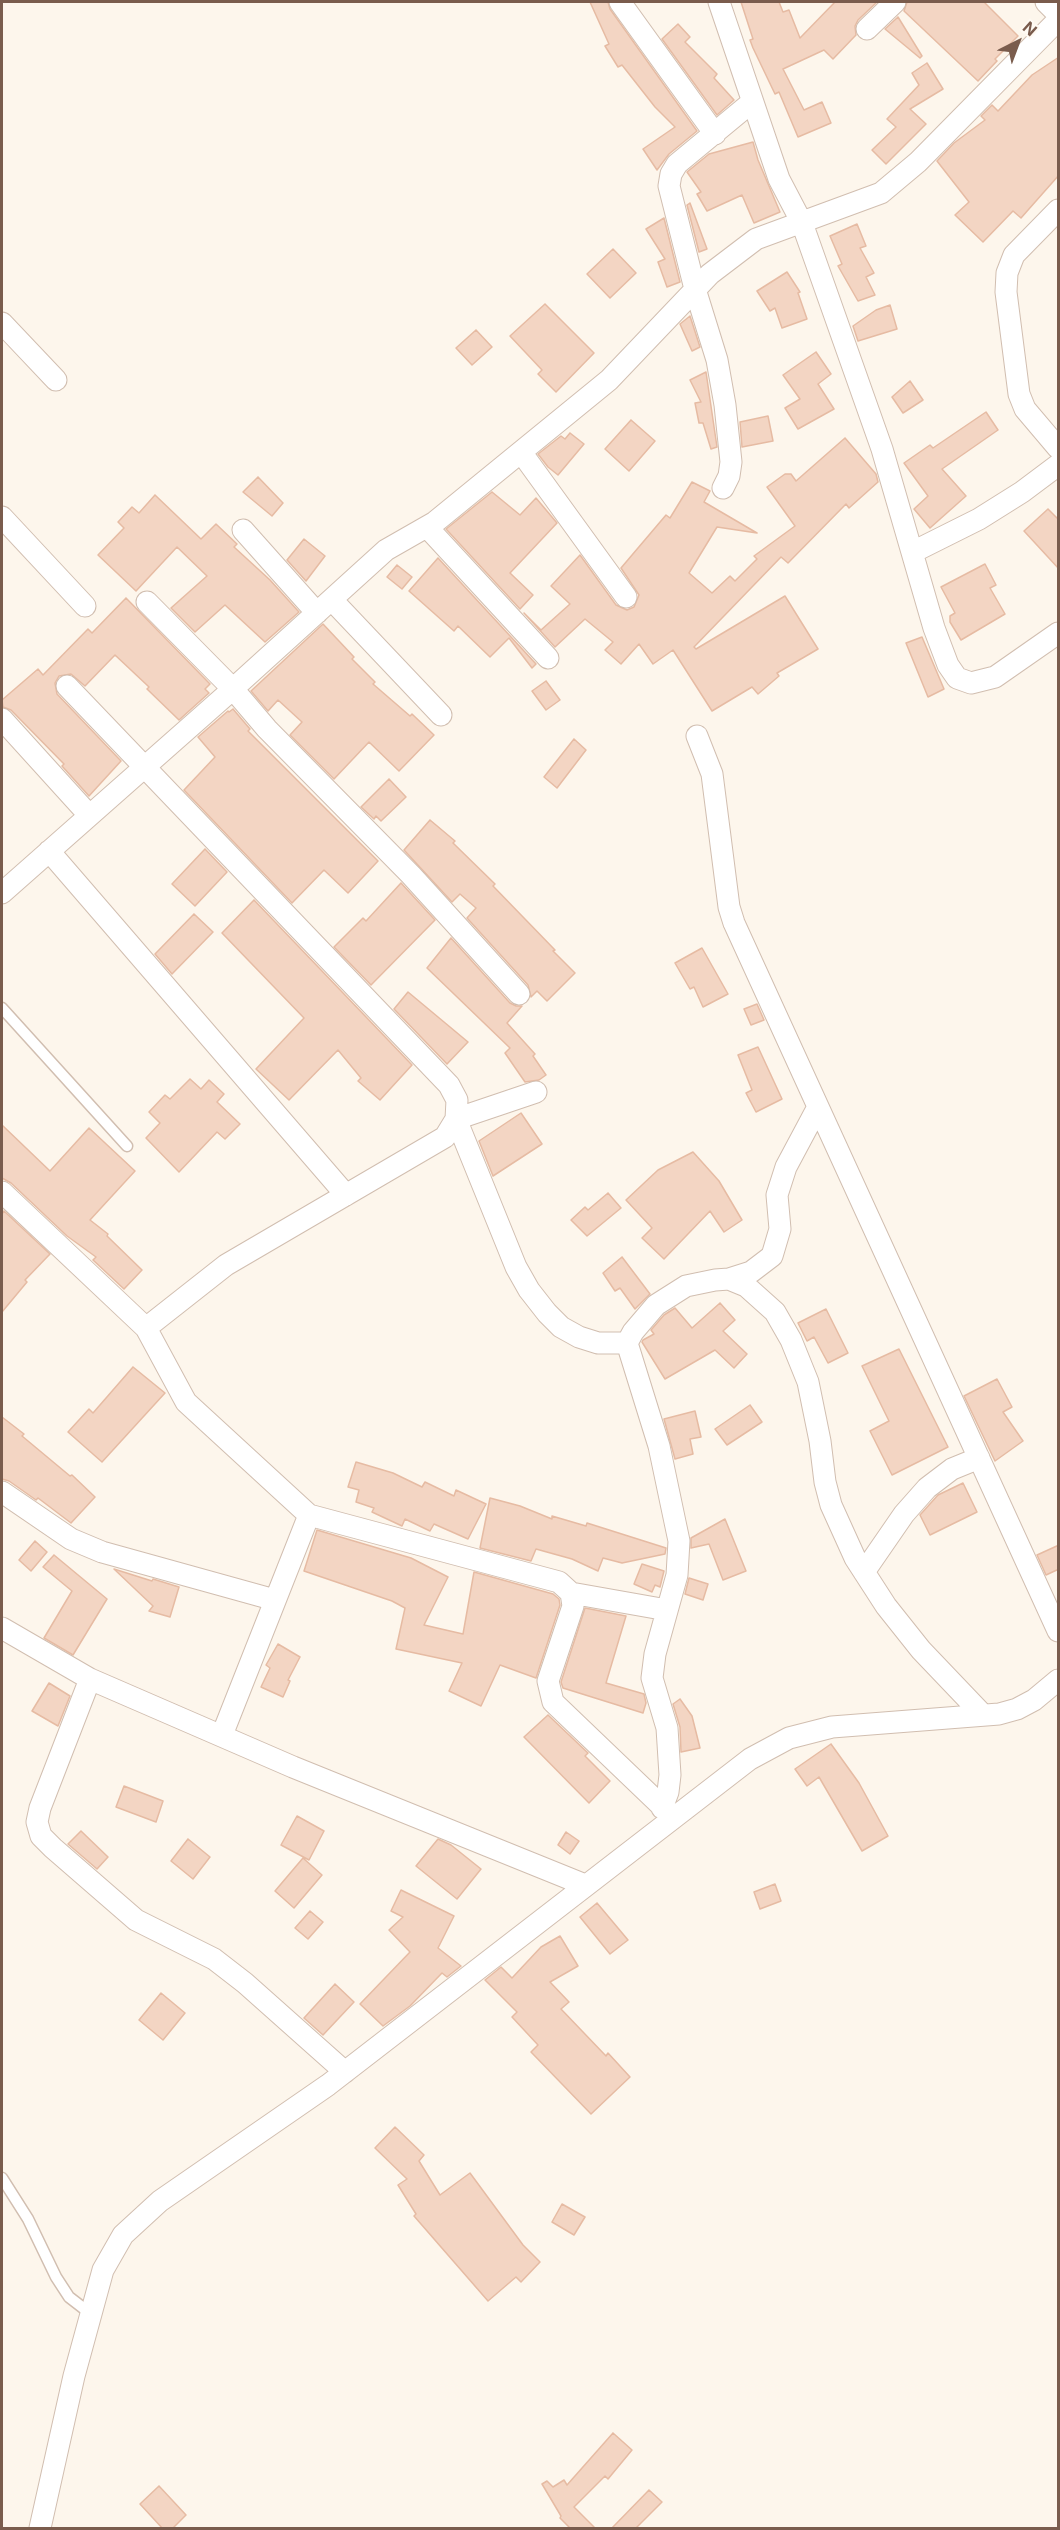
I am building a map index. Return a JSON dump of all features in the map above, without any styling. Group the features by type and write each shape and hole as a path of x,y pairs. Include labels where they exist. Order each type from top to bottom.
{"street":[{"path":"620,2 715,134"},
{"path":"719,2 779,179 802,223 882,449 934,628 948,665 957,678 971,683 994,677 1059,633"},
{"path":"867,29 895,2"},
{"path":"1046,2 1059,14"},
{"path":"2,893 386,550 427,527 609,380 710,274 756,239 881,193 918,162 1059,20"},
{"path":"723,488 729,476 731,462 725,405 717,360 695,289 669,186 671,174 677,164 752,102"},
{"path":"1059,210 1014,255 1007,273 1006,292 1018,394 1025,409 1059,448"},
{"path":"2,323 56,380"},
{"path":"521,452 626,597"},
{"path":"913,552 979,519 1059,465"},
{"path":"2,517 85,606"},
{"path":"427,527 548,658"},
{"path":"243,530 441,715"},
{"path":"147,602 233,689 267,729 411,875 519,994"},
{"path":"67,686 449,1085 457,1100 456,1119 516,1267 529,1290 547,1313 561,1327 579,1337 598,1343 627,1343"},
{"path":"2,719 90,816"},
{"path":"697,736 712,774 729,906 734,923 1059,1631"},
{"path":"49,851 346,1195"},
{"path":"146,1328 226,1265 445,1137 456,1119 536,1092"},
{"path":"627,1343 644,1318 672,1294 686,1286 700,1282 729,1279 751,1272 772,1256 780,1229 777,1195 786,1167 818,1107"},
{"path":"2,1192 146,1328 186,1402 309,1515 559,1582 571,1593 667,1610"},
{"path":"729,1279 746,1286 760,1297 775,1312 791,1340 808,1382 831,1505 855,1558 886,1606 921,1650 983,1715"},
{"path":"627,1343 659,1446 679,1541 677,1575 655,1654 652,1678 667,1728 669,1813"},
{"path":"864,1572 904,1515 927,1488 952,1469 979,1458"},
{"path":"2,1492 71,1539 102,1552 275,1600"},
{"path":"222,1735 309,1515"},
{"path":"571,1593 573,1606 548,1680 554,1702 669,1813"},
{"path":"2,1628 90,1678 293,1767 585,1885"},
{"path":"90,1678 40,1808 37,1822 41,1836 136,1920 214,1959 245,1983 345,2072"},
{"path":"40,2529 74,2376 103,2270 123,2235 160,2200 345,2072 585,1885 669,1813 750,1759 789,1738 832,1727 983,1715 1017,1709 1034,1700 1059,1680"}],"lane":[{"path":"2,1008 127,1146"},
{"path":"2,2178 28,2219 69,2297 91,2314"}],"building":[{"path":"590,2 608,2 610,9 697,131 669,154 657,170 643,149 675,127 655,107 622,65 618,67 605,46 609,44"},
{"path":"741,2 779,2 783,12 789,10 800,38 835,2 877,2 858,20 855,26 856,35 833,59 824,50 783,69 804,110 822,102 831,123 798,137 779,92 775,94 753,48 750,40 753,39"},
{"path":"907,2 984,2 1018,36 995,59 997,61 978,81 904,11"},
{"path":"898,17 922,56 920,58 885,29"},
{"path":"678,24 690,37 685,42 717,74 714,78 734,100 717,115 662,39"},
{"path":"1059,57 1059,175 1021,218 1013,211 983,242 955,215 969,202 937,161 954,143 985,120 981,116 992,105 998,111 1032,75"},
{"path":"927,63 943,89 910,109 926,124 886,164 872,150 896,127 887,119 919,85 912,73"},
{"path":"753,142 758,160 780,212 754,223 742,195 707,211 697,194 701,192 687,172 709,154"},
{"path":"690,203 707,249 699,252 687,205"},
{"path":"664,218 680,282 667,287 658,262 665,259 646,229"},
{"path":"857,224 866,246 860,248 874,273 866,277 875,295 858,301 838,266 842,264 830,236"},
{"path":"613,249 636,273 610,298 587,274"},
{"path":"787,272 800,292 798,293 807,319 782,328 775,308 770,311 757,291"},
{"path":"545,304 594,353 556,392 538,374 542,370 510,336"},
{"path":"890,305 897,329 858,341 853,326 876,310"},
{"path":"690,316 700,347 692,351 680,324"},
{"path":"476,330 492,347 472,365 456,348"},
{"path":"816,352 831,374 818,384 834,409 798,429 785,408 800,399 783,375"},
{"path":"706,372 717,447 711,449 703,423 699,423 695,403 701,402 690,380"},
{"path":"910,381 923,400 903,413 892,397"},
{"path":"986,412 998,430 942,469 966,496 930,528 914,509 928,496 904,463 930,445 933,448"},
{"path":"768,416 773,441 742,447 740,422"},
{"path":"631,420 655,441 629,471 605,449"},
{"path":"570,433 584,444 558,475 538,454 561,436 565,439"},
{"path":"845,438 876,474 878,482 849,508 846,504 788,563 781,557 694,647 696,649 785,596 818,649 777,673 779,676 758,694 752,687 712,711 673,650 653,664 639,644 621,664 605,650 613,642 585,619 555,647 524,613 541,630 570,604 551,586 580,555 616,605 627,610 634,607 639,595 621,568 666,515 670,518 692,482 710,491 704,502 757,533 717,527 689,573 712,593 730,576 735,581 757,559 754,556 795,526 767,487 785,474 791,474 796,481"},
{"path":"258,477 283,503 272,516 243,492"},
{"path":"492,492 520,515 536,498 557,523 510,573 533,595 520,609 446,529"},
{"path":"155,495 201,539 216,524 237,544 234,547 270,580 299,612 265,642 225,605 195,632 171,608 207,576 177,547 136,591 98,555 124,528 118,522 132,507 139,513"},
{"path":"1048,509 1059,520 1059,569 1024,531"},
{"path":"304,539 325,556 306,581 287,560"},
{"path":"438,558 536,664 532,668 509,638 490,657 458,626 454,631 409,591"},
{"path":"985,564 996,585 990,588 1005,614 961,640 950,622 950,616 955,613 941,587"},
{"path":"397,565 412,577 402,589 387,577"},
{"path":"126,598 210,684 205,689 209,693 179,720 115,655 85,686 71,674 59,676 55,683 57,694 121,761 89,796 62,766 64,764 11,710 3,707 2,700 38,669 43,675 88,629 92,633"},
{"path":"323,624 375,682 373,684 410,716 412,714 434,735 399,771 369,742 334,779 290,735 302,722 278,700 268,711 251,691"},
{"path":"922,637 944,689 928,697 906,643"},
{"path":"546,681 560,700 546,710 532,691"},
{"path":"233,709 250,729 248,731 378,861 348,893 324,870 292,903 184,790 215,757 198,737"},
{"path":"574,739 586,750 557,788 544,777"},
{"path":"389,779 406,797 381,821 376,816 374,819 361,807"},
{"path":"430,820 455,841 453,843 495,884 493,886 575,973 547,1001 537,991 531,997 528,985 467,918 476,908 460,894 452,902 404,850"},
{"path":"205,849 227,872 195,906 172,884"},
{"path":"401,883 435,920 371,985 334,947 363,918 366,921"},
{"path":"254,900 412,1065 380,1100 358,1081 361,1078 338,1050 289,1100 256,1069 304,1018 222,933"},
{"path":"194,914 213,932 172,974 155,954"},
{"path":"451,938 510,1003 522,1006 507,1023 535,1054 533,1056 546,1075 539,1080 525,1082 505,1053 510,1048 427,968"},
{"path":"702,948 728,994 703,1007 694,987 690,989 675,963"},
{"path":"408,992 468,1042 447,1064 394,1009"},
{"path":"757,1004 764,1020 751,1025 744,1009"},
{"path":"758,1047 782,1099 756,1112 746,1093 752,1090 738,1055"},
{"path":"190,1079 201,1089 209,1080 224,1094 217,1102 240,1124 225,1139 217,1132 179,1172 146,1138 160,1123 149,1112 165,1095 170,1099"},
{"path":"521,1113 542,1144 493,1176 479,1141"},
{"path":"2,1125 50,1171 89,1128 135,1171 90,1220 108,1234 107,1236 142,1270 124,1289 93,1260 96,1257 67,1236 11,1183 2,1178"},
{"path":"693,1152 719,1181 742,1220 724,1232 710,1211 664,1259 642,1238 652,1228 626,1200 658,1170"},
{"path":"608,1193 621,1208 587,1236 571,1220 585,1207 588,1210"},
{"path":"4,1211 50,1254 25,1280 27,1282 2,1312 2,1214"},
{"path":"622,1257 650,1294 635,1309 620,1288 615,1291 603,1273"},
{"path":"720,1303 735,1320 723,1331 747,1354 734,1368 715,1350 665,1379 642,1342 643,1340 654,1334 651,1330 664,1315 675,1308 692,1328"},
{"path":"826,1309 848,1353 828,1363 814,1337 807,1341 798,1323"},
{"path":"899,1349 948,1447 892,1475 870,1431 889,1421 862,1366"},
{"path":"133,1367 165,1393 102,1462 68,1432 89,1409 93,1413"},
{"path":"997,1379 1012,1407 1003,1412 1023,1441 995,1461 964,1396"},
{"path":"750,1405 762,1422 727,1445 715,1429"},
{"path":"695,1411 701,1437 690,1439 693,1454 675,1459 664,1419"},
{"path":"2,1417 95,1497 71,1523 38,1498 36,1500 9,1481 2,1479"},
{"path":"356,1462 393,1473 422,1487 425,1482 454,1496 456,1490 486,1504 468,1539 434,1524 430,1531 405,1519 402,1526 372,1512 374,1508 356,1502 359,1490 348,1487"},
{"path":"963,1483 977,1512 930,1535 920,1515 938,1495"},
{"path":"490,1498 520,1506 552,1519 552,1516 586,1526 587,1523 666,1548 665,1554 622,1563 603,1558 598,1571 572,1559 536,1549 531,1561 480,1548"},
{"path":"725,1519 746,1571 723,1580 709,1544 691,1548 691,1538"},
{"path":"317,1530 411,1558 448,1577 424,1625 463,1634 474,1572 553,1594 559,1599 560,1605 536,1678 500,1665 481,1706 449,1691 462,1663 396,1649 405,1608 392,1601 304,1571"},
{"path":"35,1541 47,1552 31,1571 19,1560"},
{"path":"1059,1545 1059,1569 1046,1575 1037,1555"},
{"path":"54,1555 107,1599 73,1655 44,1638 72,1591 43,1567"},
{"path":"642,1564 664,1571 660,1587 655,1585 652,1592 634,1584"},
{"path":"114,1569 179,1587 170,1617 149,1611 153,1606"},
{"path":"689,1578 708,1584 703,1600 685,1594"},
{"path":"585,1608 626,1616 606,1683 644,1694 646,1703 643,1713 563,1688 561,1682"},
{"path":"278,1644 300,1657 288,1680 290,1681 283,1697 261,1687 270,1668 266,1665"},
{"path":"49,1683 70,1696 58,1726 32,1711"},
{"path":"680,1699 692,1716 700,1748 681,1752 680,1727 673,1704"},
{"path":"548,1715 588,1753 585,1756 610,1781 589,1803 524,1737"},
{"path":"831,1744 859,1783 888,1836 862,1851 819,1777 807,1786 795,1769"},
{"path":"124,1786 163,1801 156,1822 116,1807"},
{"path":"297,1816 324,1831 309,1860 281,1845"},
{"path":"81,1831 108,1857 97,1869 68,1844"},
{"path":"566,1832 579,1841 570,1854 558,1845"},
{"path":"188,1839 210,1857 193,1879 171,1861"},
{"path":"438,1839 451,1845 481,1869 457,1899 416,1866"},
{"path":"303,1858 322,1875 294,1908 275,1891"},
{"path":"775,1884 781,1901 760,1909 754,1892"},
{"path":"401,1890 454,1916 438,1948 461,1966 447,1977 442,1973 410,2006 383,2026 360,2004 410,1952 389,1930 403,1917 391,1911"},
{"path":"597,1903 628,1940 610,1954 580,1917"},
{"path":"310,1911 323,1922 308,1939 295,1928"},
{"path":"560,1936 578,1966 550,1982 569,2002 561,2009 606,2056 608,2053 630,2077 591,2114 531,2052 538,2045 512,2017 517,2012 485,1980 501,1967 512,1978 541,1947"},
{"path":"335,1984 354,2002 323,2035 304,2018"},
{"path":"161,1993 185,2013 163,2040 139,2020"},
{"path":"395,2127 424,2155 419,2161 440,2195 470,2173 523,2245 540,2262 521,2282 516,2277 488,2301 414,2216 416,2214 398,2185 407,2179 375,2148"},
{"path":"562,2204 585,2217 574,2235 552,2222"},
{"path":"613,2433 632,2450 608,2479 605,2476 574,2507 596,2529 571,2529 560,2518 561,2516 542,2484 547,2481 553,2487 564,2480 567,2485"},
{"path":"159,2486 186,2515 172,2529 163,2529 140,2504"},
{"path":"649,2490 662,2502 635,2529 611,2529"}]}
